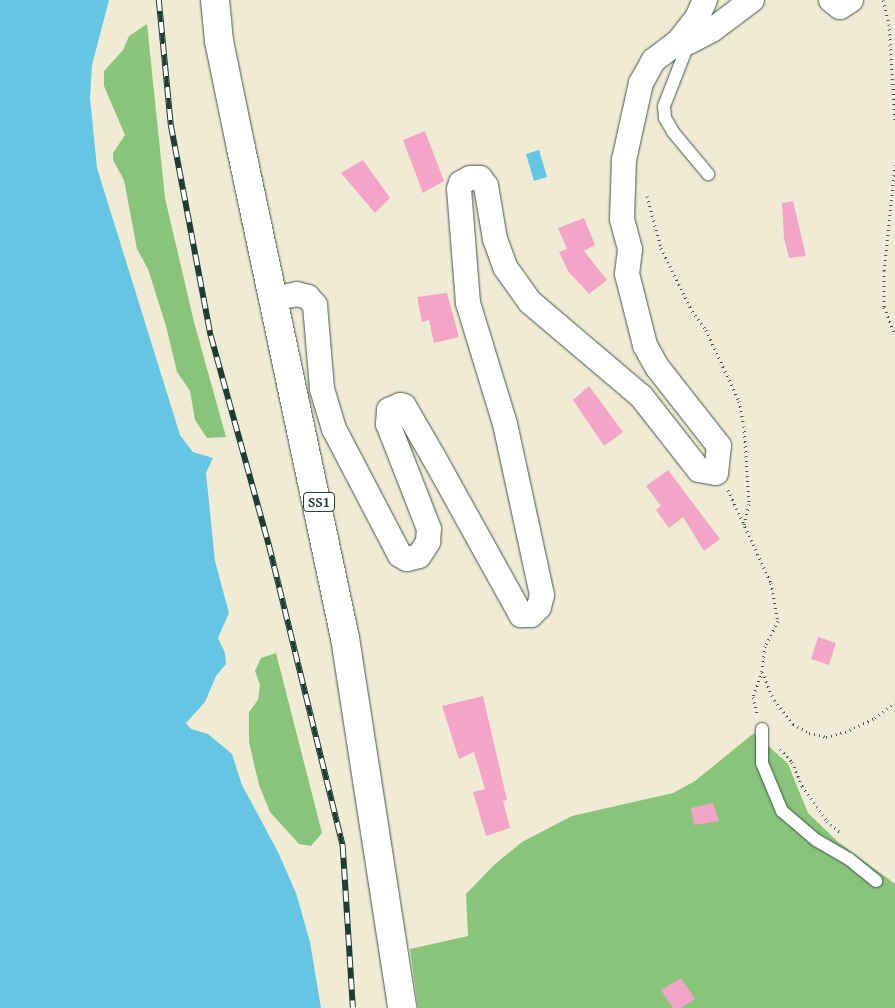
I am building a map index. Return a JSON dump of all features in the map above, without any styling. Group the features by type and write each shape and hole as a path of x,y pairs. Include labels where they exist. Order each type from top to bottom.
{"main road":[{"name":"SS1","path":"215,0 219,41 345,638 402,1008"}],"street":[{"path":"684,41 705,0"},
{"path":"272,299 297,294 308,297 314,305 322,389 334,429 400,555 407,559 419,556 428,542 429,529 388,424 389,410 400,405 404,406 433,456 521,615 536,611 542,595 505,424 468,303 458,204 459,189 464,180 480,178 486,186 495,239 505,267 530,302 641,396 699,470 719,462 720,446 657,367 645,346 627,274 630,248 622,219 622,186 630,124 641,83 654,60 684,41 712,30 752,0"},
{"path":"831,0 840,7 850,0"}],"lane":[{"path":"684,41 664,106 666,118 673,132 708,174"},
{"path":"762,729 762,763 782,811 816,840 850,859 876,881"}],"path":[{"path":"883,0 889,24 895,121"},
{"path":"895,165 884,271 884,308 895,334"},
{"path":"645,191 661,248 692,311 706,330 739,402 744,426 749,504 744,524"},
{"path":"719,462 744,524 771,583 778,621 765,646 762,671 753,697 762,729 792,762 802,786 827,821 842,834"},
{"path":"762,671 774,700 793,724 810,733 826,737 844,732 875,718 895,703"}],"green space":[{"path":"147,24 165,198 194,322 226,437 207,438 195,420 190,391 177,372 166,326 148,269 137,249 124,180 113,160 113,153 125,135 104,86 104,71 123,50 129,36"},
{"path":"276,653 322,833 311,846 299,844 270,812 259,785 249,742 249,712 258,700 260,685 255,671 261,658"},
{"path":"754,733 788,764 808,813 837,841 895,884 895,1008 418,1008 410,949 468,936 466,894 495,864 522,842 572,816 673,793 695,781"}],"water":[{"path":"0,0 109,0 92,65 90,98 97,168 180,435 193,452 213,458 206,473 215,561 229,613 218,638 225,653 226,664 216,676 205,702 186,723 191,729 208,734 232,754 242,785 278,852 296,893 310,942 321,1008 0,1008"},
{"path":"539,150 547,177 534,181 526,154"}],"building":[{"path":"425,131 444,181 423,193 403,140"},
{"path":"363,160 390,198 375,213 341,173"},
{"path":"793,201 806,256 789,258 784,238 782,203"},
{"path":"584,218 595,245 584,251 607,280 589,294 568,271 559,252 567,249 558,228"},
{"path":"447,293 459,337 434,343 429,320 422,322 417,297"},
{"path":"589,386 623,432 604,446 573,400"},
{"path":"668,470 720,539 704,551 683,517 669,528 656,510 661,506 646,486"},
{"path":"818,637 836,643 829,665 811,659"},
{"path":"483,696 507,800 503,801 510,828 486,836 473,792 485,789 474,752 459,759 442,706"},
{"path":"713,803 719,821 694,825 691,808"},
{"path":"681,978 695,999 681,1008 673,1008 661,990"}],"railway":[{"path":"159,0 171,125 211,336 269,545 343,847 353,1008"}]}
